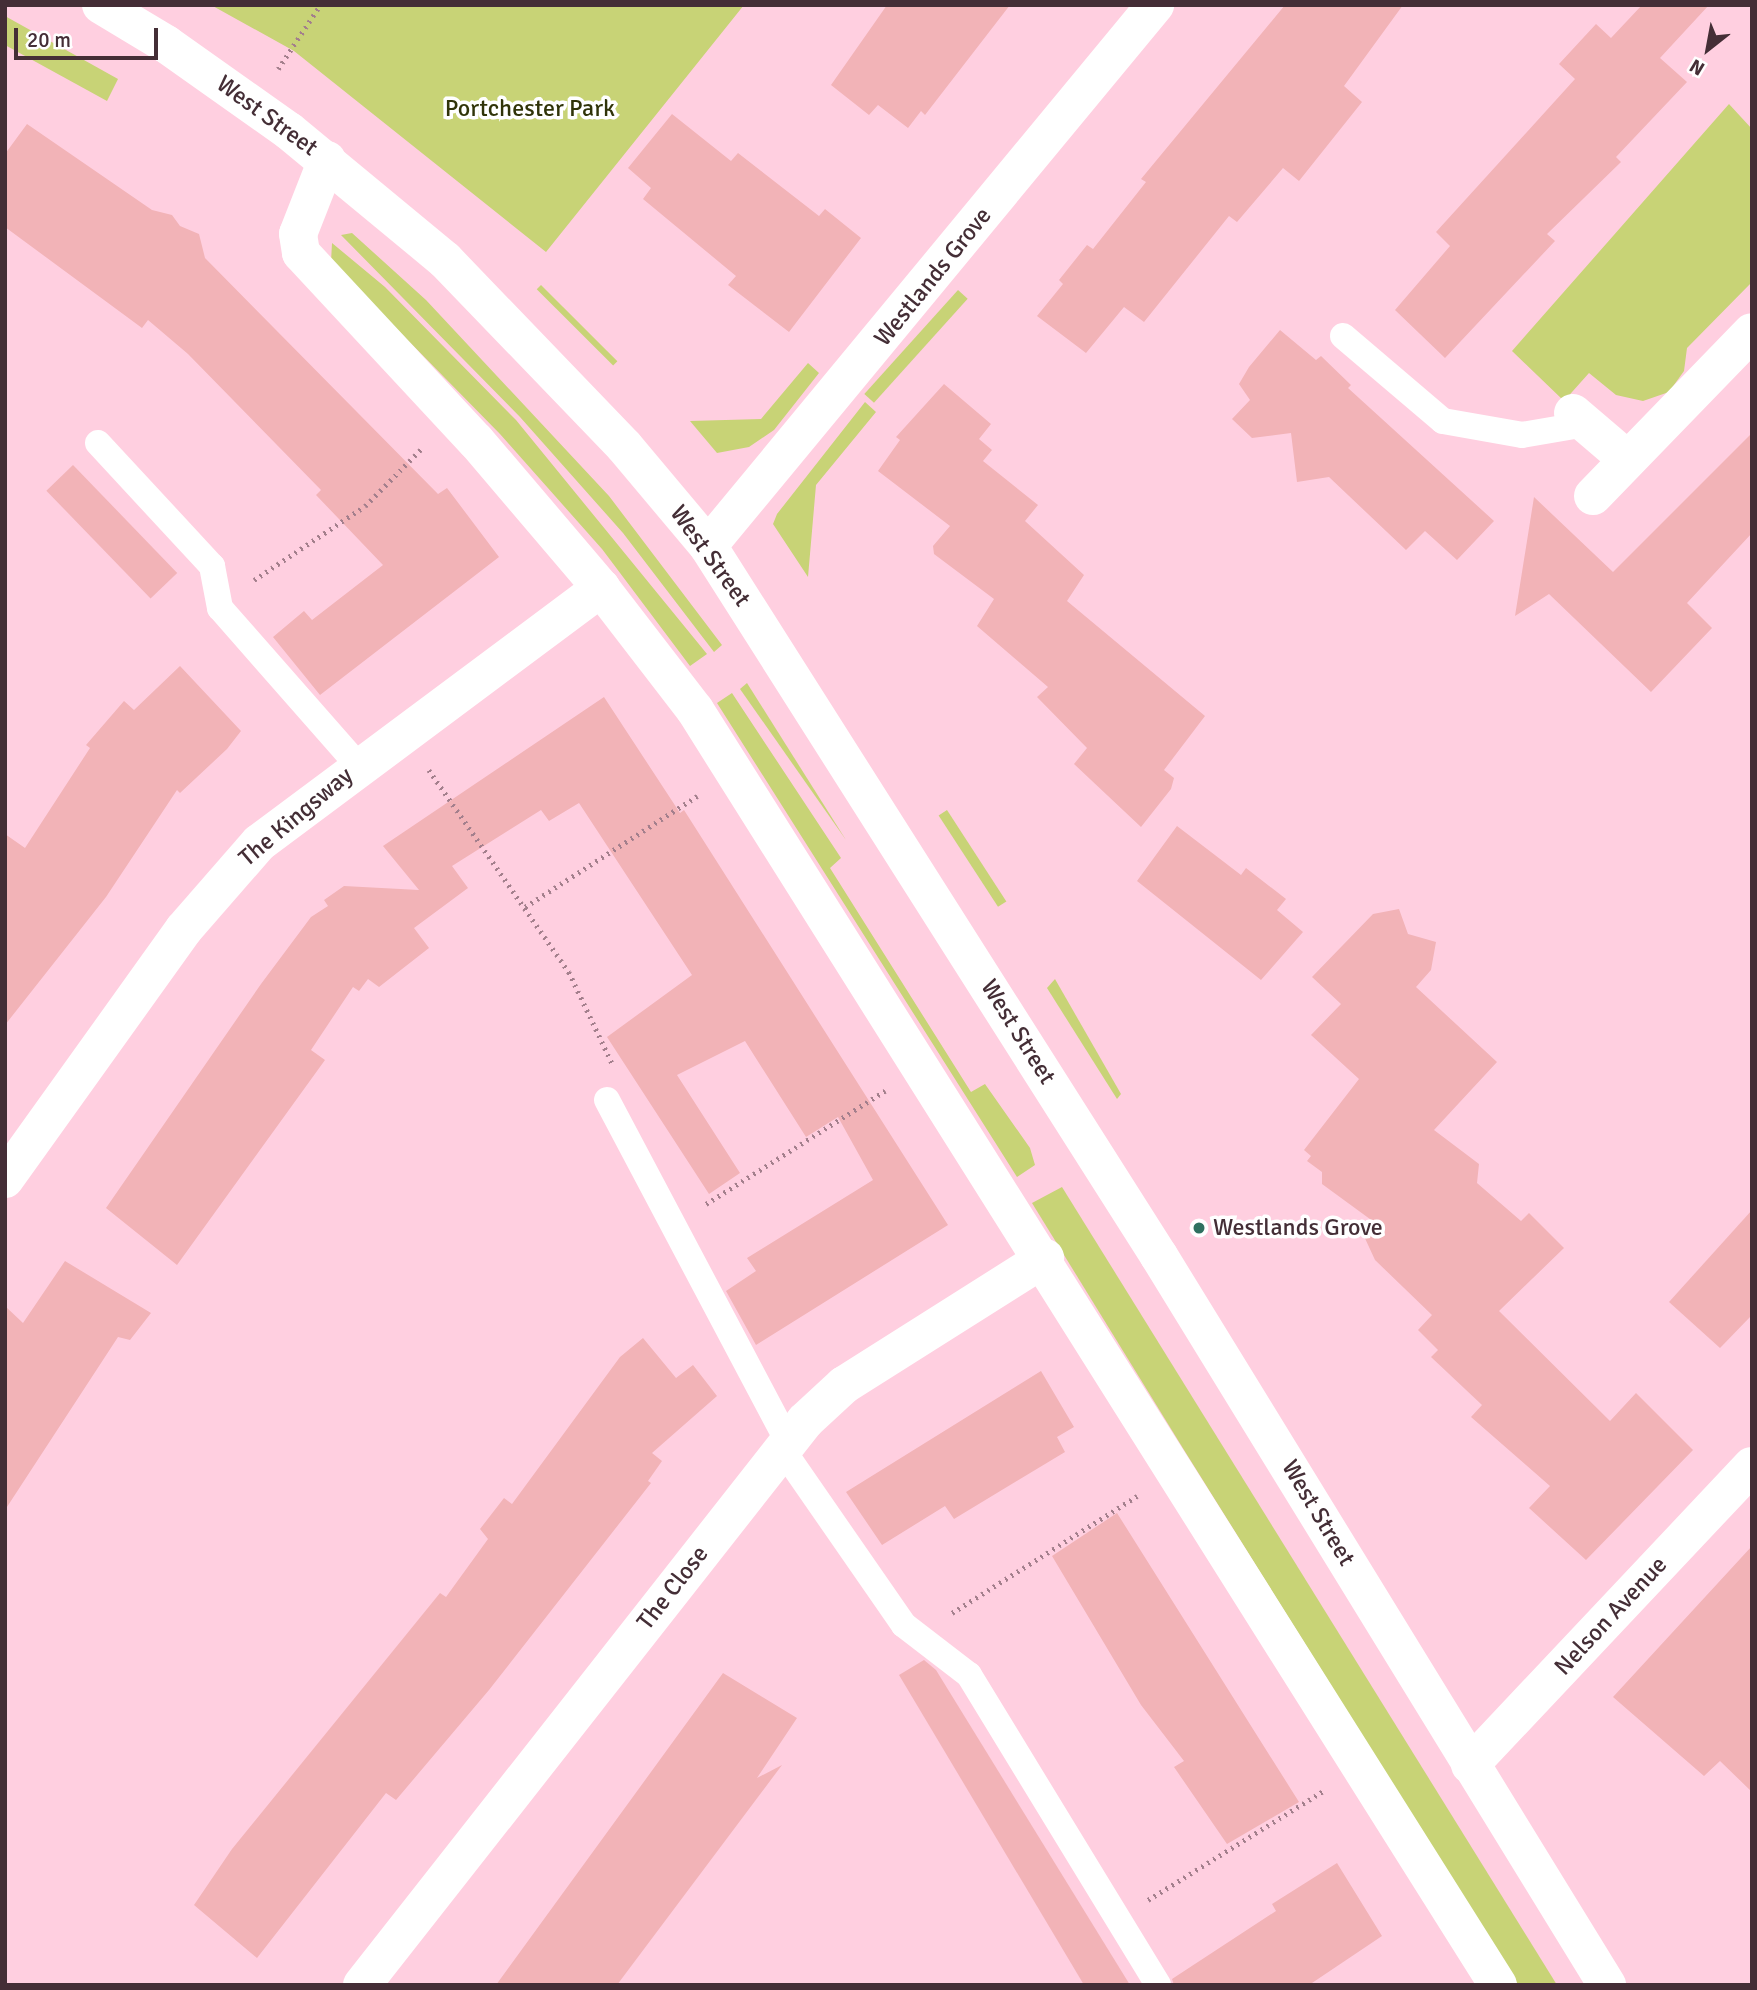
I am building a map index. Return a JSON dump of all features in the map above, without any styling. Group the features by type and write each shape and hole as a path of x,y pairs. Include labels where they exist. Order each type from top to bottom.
{"street":[{"name":"West Street","path":"101,5 246,100 327,160 492,306 624,446 708,546 1159,1256 1607,1985"},
{"name":"Westlands Grove","path":"708,546 1155,5"},
{"name":"West Street","path":"327,160 298,234 301,253 452,417 601,588 736,771 921,1068 1045,1258 1361,1767 1489,1981"},
{"path":"1593,496 1752,332"},
{"path":"1580,418 1628,460"},
{"name":"The Kingsway","path":"5,1179 225,878 259,843 402,731 601,588"},
{"name":"The Close","path":"362,1985 785,1445 844,1385 1045,1258"},
{"name":"Nelson Avenue","path":"1470,1765 1752,1466"}],"lane":[{"path":"1343,335 1443,421 1522,435 1580,418"},
{"path":"98,443 212,566 219,603 358,765"},
{"path":"607,1100 674,1225 785,1445 904,1625 969,1675 1158,1985"}],"path":[{"path":"246,100 294,51 320,5"},
{"path":"219,603 365,506 452,417"},
{"path":"402,731 525,907 586,1000 609,1050 614,1068 607,1100"},
{"path":"525,907 736,771"},
{"path":"674,1225 921,1068"},
{"path":"917,1634 1176,1471"},
{"path":"1118,1919 1361,1767"}],"green space":[{"name":"Portchester Park","path":"211,5 744,5 546,252 294,51"},
{"path":"5,16 118,79 107,101 5,45"},
{"path":"1729,104 1752,129 1752,282 1687,348 1684,371 1669,392 1643,401 1616,395 1589,373 1564,401 1512,351"},
{"path":"352,233 426,300 609,496 722,645 714,652 623,533 520,417 341,235"},
{"path":"332,243 385,287 516,420 707,654 690,666 602,549 500,434 331,262"},
{"path":"541,285 617,361 613,366 537,289"},
{"path":"958,290 968,299 874,403 864,394"},
{"path":"808,363 819,373 774,430 749,447 717,453 690,421 761,419"},
{"path":"865,402 876,412 816,485 808,577 773,524 777,514"},
{"path":"747,683 846,840 740,689"},
{"path":"732,693 841,858 830,868 971,1092 985,1084 1030,1148 1035,1165 1017,1177 717,703"},
{"path":"947,810 1006,901 998,907 939,815"},
{"path":"1055,979 1121,1094 1117,1099 1047,988"},
{"path":"1062,1187 1557,1985 1518,1985 1184,1450 1032,1203"}],"building":[{"path":"887,5 1010,5 925,115 921,111 908,128 878,105 869,115 831,85"},
{"path":"1285,5 1403,5 1344,86 1362,102 1299,181 1283,168 1237,222 1229,216 1144,322 1124,307 1086,353 1037,316 1063,284 1059,280 1087,245 1093,249 1146,182 1141,179"},
{"path":"1642,5 1709,5 1660,58 1687,82 1616,157 1621,162 1547,234 1555,241 1445,358 1395,310 1450,246 1436,232 1575,79 1559,64 1596,24 1611,38"},
{"path":"672,114 731,161 738,153 819,216 825,209 861,238 789,332 728,285 736,276 643,199 651,188 628,168"},
{"path":"27,124 152,210 172,215 180,226 199,234 205,258 438,494 447,488 499,557 320,695 273,637 304,611 312,620 383,565 316,495 321,490 188,354 148,320 142,328 5,227 5,154"},
{"path":"1280,330 1316,360 1321,356 1351,385 1348,388 1494,521 1457,560 1425,531 1406,550 1329,477 1297,482 1291,433 1252,438 1232,419 1250,400 1239,384 1249,367"},
{"path":"944,384 991,424 979,439 992,450 983,461 1038,505 1025,521 1084,575 1067,601 1205,716 1164,770 1174,778 1171,789 1141,827 1074,764 1087,748 1037,697 1048,687 977,626 994,599 934,554 933,546 950,526 878,471 900,440 896,437"},
{"path":"1752,433 1752,533 1687,603 1712,628 1651,692 1549,594 1515,616 1534,497 1613,572"},
{"path":"73,465 177,573 151,599 46,491"},
{"path":"180,666 241,731 227,749 180,793 177,790 106,897 5,1025 5,834 25,848 90,748 86,745 124,701 134,710"},
{"path":"604,697 680,813 684,810 948,1225 756,1345 726,1291 756,1271 747,1258 873,1180 838,1117 806,1137 745,1041 677,1075 740,1173 709,1194 607,1037 692,975 579,803 549,821 541,810 452,866 468,888 414,928 429,948 379,987 368,979 359,991 353,987 311,1050 325,1060 177,1265 106,1208 261,984 311,917 328,906 324,900 344,886 419,890 383,846"},
{"path":"1177,826 1241,875 1246,868 1286,899 1277,910 1303,932 1261,980 1137,881"},
{"path":"1399,909 1408,934 1436,942 1431,970 1416,987 1497,1062 1434,1130 1479,1164 1477,1183 1521,1221 1529,1213 1564,1248 1499,1311 1610,1421 1636,1393 1693,1450 1586,1560 1529,1508 1550,1486 1471,1417 1482,1405 1431,1357 1438,1350 1418,1330 1432,1315 1375,1260 1363,1234 1374,1222 1322,1184 1322,1172 1307,1161 1311,1156 1304,1150 1359,1079 1311,1035 1341,1004 1312,977 1373,914"},
{"path":"1752,1210 1752,1315 1720,1348 1669,1302"},
{"path":"65,1261 151,1313 130,1340 118,1337 5,1510 5,1306 23,1323"},
{"path":"643,1338 676,1378 693,1365 717,1396 652,1453 662,1461 648,1481 651,1483 489,1690 396,1800 386,1793 257,1958 194,1905 232,1849 440,1593 446,1597 488,1539 480,1529 504,1498 512,1504 620,1357"},
{"path":"1041,1371 1074,1427 1057,1437 1065,1452 954,1519 945,1506 882,1545 846,1492"},
{"path":"1117,1513 1299,1802 1227,1844 1174,1767 1184,1761 1141,1705 1052,1556"},
{"path":"1752,1546 1752,1792 1720,1761 1704,1776 1613,1697"},
{"path":"924,1660 936,1670 1130,1985 1084,1985 899,1675"},
{"path":"723,1673 797,1718 757,1778 782,1765 617,1985 496,1985"},
{"path":"1337,1863 1382,1936 1309,1985 1174,1985 1172,1979 1276,1911 1272,1904"}],"place":[{"name":"Westlands Grove","path":"1199,1228"}]}
